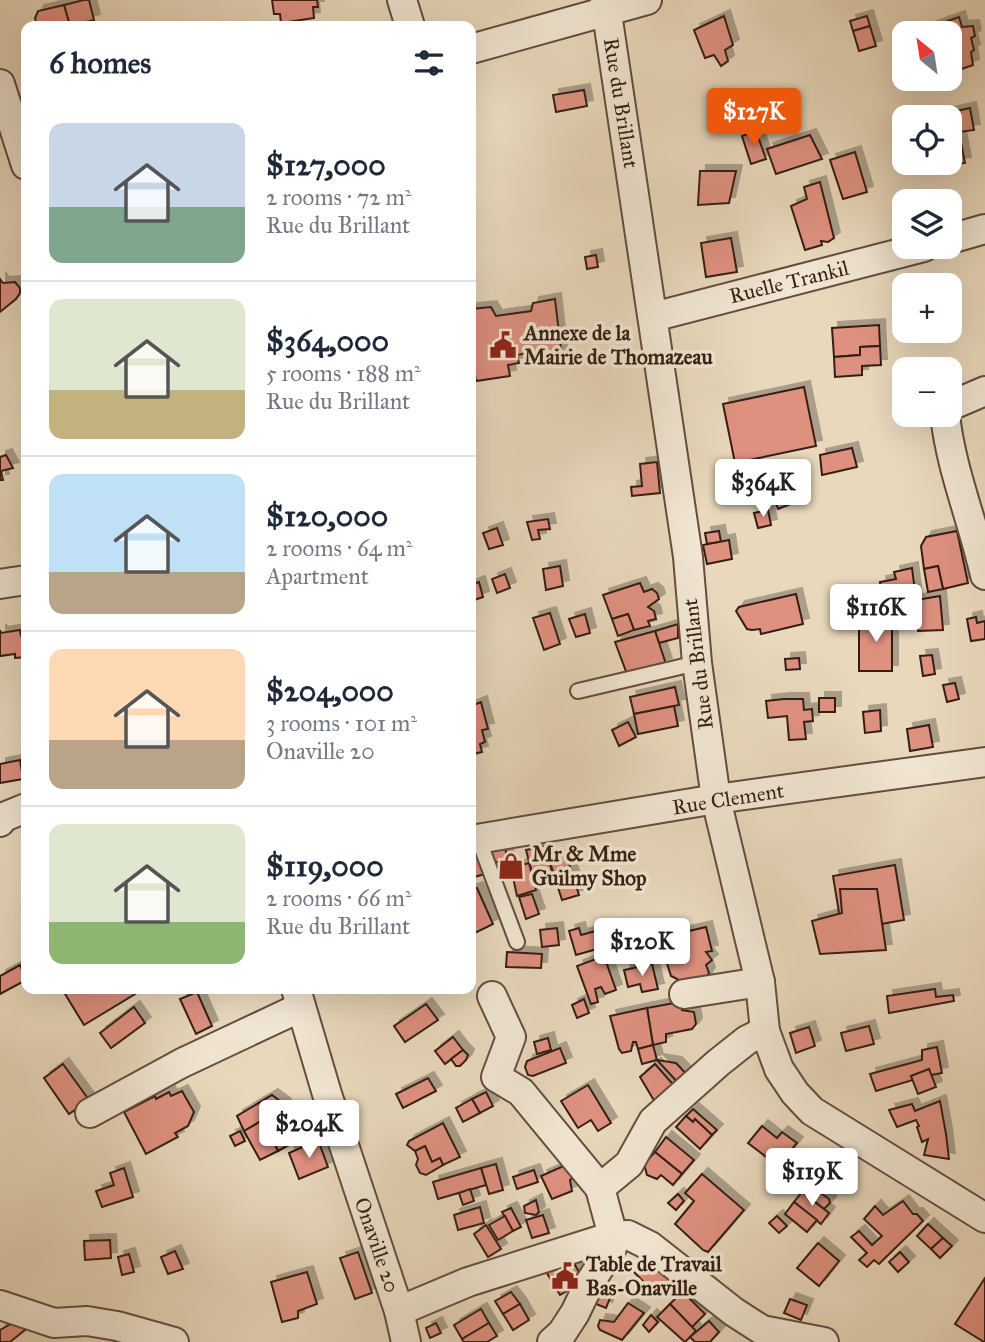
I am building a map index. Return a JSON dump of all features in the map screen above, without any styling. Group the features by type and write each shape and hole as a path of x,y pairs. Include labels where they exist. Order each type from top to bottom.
{"street":[{"path":"402,0 408,21"},
{"path":"476,47 606,6 647,0"},
{"name":"Rue du Brillant","path":"606,6 688,557 696,663 716,799 760,982 765,1031 779,1069 794,1093 812,1111 985,1218"},
{"path":"12,100 21,142"},
{"path":"962,236 985,229"},
{"name":"Ruelle Trankil","path":"653,317 892,255"},
{"path":"962,402 985,391"},
{"path":"946,427 948,445 979,546 985,575"},
{"path":"0,584 21,581"},
{"name":"Rue Clement","path":"476,839 716,799 985,762"},
{"path":"0,822 4,817 21,810"},
{"path":"684,994 760,982"},
{"path":"492,996 510,1037 496,1077 521,1092 600,1188 613,1236 612,1248 589,1284 575,1313 562,1333 552,1342"},
{"path":"90,1113 298,998"},
{"name":"Onaville 20","path":"298,998 399,1311 406,1342"},
{"path":"600,1188 629,1164 653,1121 747,1040 765,1031"},
{"path":"399,1311 468,1282 613,1236 628,1236 650,1246 734,1312 762,1330 824,1342"},
{"path":"0,1305 50,1332 97,1323 174,1342"}],"lane":[{"path":"578,691 696,663"},
{"path":"476,839 517,943"}],"building":[{"path":"89,0 94,20 69,21 64,5"},
{"path":"272,0 317,0 318,7 313,7 314,18 281,21 280,14 274,14"},
{"path":"64,5 69,21 36,21 38,11"},
{"path":"724,16 733,45 725,50 728,61 721,66 714,55 705,58 694,30"},
{"path":"867,16 870,26 853,31 850,21"},
{"path":"870,26 876,46 859,51 853,31"},
{"path":"973,26 973,65 962,69 962,27"},
{"path":"584,90 587,106 556,112 553,95"},
{"path":"970,108 974,130 962,132 962,110"},
{"path":"756,131 766,159 751,164 742,136"},
{"path":"810,135 822,159 776,174 767,149"},
{"path":"855,152 867,192 843,199 830,160"},
{"path":"700,171 736,171 729,203 698,205"},
{"path":"820,182 834,238 828,242 821,241 822,245 805,250 791,206 807,199 804,187"},
{"path":"731,238 737,272 706,277 701,243"},
{"path":"596,255 598,267 587,269 585,257"},
{"path":"0,279 3,283 15,282 20,293 0,312"},
{"path":"555,299 562,358 530,362 528,353 517,355 519,363 508,365 510,376 476,381 476,308 491,307 496,316 531,311 533,303"},
{"path":"879,325 880,346 860,347 860,355 834,357 832,328"},
{"path":"880,346 881,365 862,366 862,375 835,377 834,357 860,355 860,347"},
{"path":"804,387 816,446 735,463 723,404"},
{"path":"852,448 857,467 822,475 820,455"},
{"path":"6,455 13,468 1,471 3,480 0,480 0,457"},
{"path":"657,462 660,493 632,496 631,487 642,486 640,464"},
{"path":"788,479 796,502 778,509 769,485"},
{"path":"768,510 771,525 758,528 754,513"},
{"path":"548,519 550,529 538,530 540,539 532,540 527,522"},
{"path":"497,528 503,545 489,549 483,533"},
{"path":"719,531 721,542 707,544 705,533"},
{"path":"957,531 968,583 943,589 938,566 924,569 921,546 926,537"},
{"path":"729,540 732,559 707,564 703,545"},
{"path":"560,566 563,586 546,590 543,569"},
{"path":"938,566 943,589 928,592 924,569"},
{"path":"912,568 916,600 883,606 880,582 896,579 894,572"},
{"path":"505,574 510,588 497,593 492,579"},
{"path":"479,582 483,597 476,599 476,583"},
{"path":"640,583 644,592 652,589 659,599 648,607 654,611 656,619 648,621 650,626 634,630 628,614 612,619 603,595"},
{"path":"796,594 803,624 761,634 760,629 747,629 736,611 739,607"},
{"path":"940,596 943,630 918,631 916,600"},
{"path":"908,607 910,618 896,620 895,609"},
{"path":"550,613 560,644 544,650 533,618"},
{"path":"585,614 590,633 576,637 569,619"},
{"path":"628,614 634,630 618,636 612,619"},
{"path":"892,616 892,671 859,671 859,617"},
{"path":"976,617 977,623 985,621 985,639 971,641 967,619"},
{"path":"678,624 678,638 659,643 655,631"},
{"path":"0,630 1,633 20,630 21,657 15,658 15,654 0,656"},
{"path":"655,631 666,664 627,674 615,642"},
{"path":"932,655 935,674 923,676 920,656"},
{"path":"799,658 800,669 786,670 785,659"},
{"path":"955,683 959,699 947,702 943,685"},
{"path":"675,687 679,705 634,714 630,697"},
{"path":"819,698 835,698 835,712 819,712"},
{"path":"803,699 804,710 812,709 813,721 804,722 806,739 789,740 787,716 768,718 766,701"},
{"path":"481,702 488,729 482,730 485,742 480,744 482,752 476,753 476,704"},
{"path":"674,706 678,726 638,734 634,714"},
{"path":"880,710 881,731 865,733 863,712"},
{"path":"628,722 636,737 619,746 612,730"},
{"path":"929,725 933,747 910,751 907,729"},
{"path":"20,760 21,779 0,783 0,764"},
{"path":"504,845 508,859 494,863 490,849"},
{"path":"545,846 555,882 536,888 526,850"},
{"path":"476,852 485,874 476,877"},
{"path":"566,854 579,895 562,900 549,859"},
{"path":"529,863 536,890 517,896 511,868"},
{"path":"895,865 904,920 842,931 833,876"},
{"path":"476,888 493,924 476,932"},
{"path":"840,889 877,889 886,950 820,954 812,921 842,913"},
{"path":"532,894 539,914 526,919 519,897"},
{"path":"706,927 712,951 706,952 712,960 706,965 709,973 703,984 691,986 671,976 659,938"},
{"path":"557,928 559,945 542,947 540,930"},
{"path":"579,928 581,935 599,930 604,947 576,955 569,931"},
{"path":"647,943 652,964 636,967 633,954 639,952 637,946"},
{"path":"507,952 542,954 541,968 506,967"},
{"path":"604,956 616,990 605,994 601,987 595,989 598,1002 591,1004 577,966"},
{"path":"652,964 658,989 642,992 640,984 628,987 624,970"},
{"path":"20,965 21,983 0,994 0,976"},
{"path":"935,989 936,997 953,995 954,1001 889,1013 887,996"},
{"path":"65,994 135,994 84,1025"},
{"path":"198,994 212,1026 196,1034 180,999"},
{"path":"584,999 589,1013 577,1018 572,1005"},
{"path":"680,1002 682,1010 694,1012 696,1024 692,1029 666,1034 666,1042 653,1045 647,1008"},
{"path":"426,1004 438,1020 405,1042 394,1026"},
{"path":"134,1007 145,1023 111,1048 100,1033"},
{"path":"647,1008 653,1045 638,1049 636,1042 633,1042 631,1051 622,1053 610,1016"},
{"path":"869,1026 874,1044 846,1051 841,1033"},
{"path":"809,1027 815,1046 796,1053 790,1033"},
{"path":"453,1037 463,1050 445,1064 435,1051"},
{"path":"548,1038 551,1050 537,1054 534,1042"},
{"path":"653,1045 657,1060 642,1064 638,1049"},
{"path":"937,1047 942,1073 931,1075 929,1069 911,1076 913,1080 876,1091 870,1074 922,1060 922,1050"},
{"path":"560,1048 566,1063 533,1076 528,1075 525,1067 527,1061"},
{"path":"463,1050 468,1055 466,1060 456,1066 451,1059"},
{"path":"657,1060 676,1063 690,1078 681,1086"},
{"path":"63,1064 89,1100 69,1114 44,1078"},
{"path":"655,1064 678,1090 659,1109 640,1077"},
{"path":"929,1069 936,1087 918,1094 911,1076"},
{"path":"428,1078 436,1091 403,1108 396,1094"},
{"path":"588,1085 611,1123 598,1131 591,1120 578,1128 561,1101"},
{"path":"182,1091 194,1112 188,1126 175,1133 178,1137 146,1154 124,1112 155,1096 156,1099 169,1092 171,1096"},
{"path":"486,1092 493,1106 480,1113 472,1099"},
{"path":"272,1095 284,1104 290,1114 287,1121 301,1123 309,1134 278,1151 263,1120 244,1131 237,1116"},
{"path":"472,1099 480,1113 463,1122 456,1108"},
{"path":"940,1101 949,1159 924,1155 928,1139 922,1142 916,1120 897,1127 889,1110 912,1104 915,1111"},
{"path":"693,1109 717,1130 712,1135 695,1119 693,1122 686,1116"},
{"path":"686,1116 693,1122 695,1119 712,1135 700,1149 676,1127"},
{"path":"263,1120 278,1151 260,1160 244,1131"},
{"path":"443,1123 460,1157 443,1165 440,1158 432,1162 425,1146 415,1151 407,1145 409,1141"},
{"path":"762,1126 777,1138 782,1132 797,1143 778,1166 748,1143"},
{"path":"240,1131 245,1141 235,1146 230,1136"},
{"path":"666,1137 694,1160 682,1174 655,1152"},
{"path":"318,1140 328,1167 299,1179 289,1153"},
{"path":"425,1146 432,1162 440,1158 443,1165 426,1175 420,1173 416,1165 418,1159 415,1151"},
{"path":"655,1152 682,1174 673,1185 661,1175 657,1179 647,1175 644,1164"},
{"path":"496,1164 503,1190 489,1194 481,1168"},
{"path":"568,1164 575,1176 570,1180 572,1191 552,1199 541,1176"},
{"path":"124,1168 133,1197 102,1207 96,1191 114,1185 110,1173"},
{"path":"481,1168 486,1185 438,1199 433,1182"},
{"path":"534,1170 538,1182 517,1189 513,1177"},
{"path":"702,1174 744,1210 708,1252 675,1224 694,1201 685,1193"},
{"path":"470,1189 474,1201 463,1205 459,1193"},
{"path":"815,1191 829,1199 830,1203 824,1209 809,1197"},
{"path":"802,1192 829,1213 821,1224 794,1202"},
{"path":"678,1194 684,1201 676,1210 668,1203"},
{"path":"536,1200 539,1212 536,1215 525,1213 524,1206"},
{"path":"903,1201 913,1214 917,1214 923,1221 879,1264 874,1260 867,1267 859,1260 867,1253 851,1237 859,1231 872,1245 882,1236 864,1219 875,1206 883,1215"},
{"path":"794,1202 817,1220 807,1232 785,1214"},
{"path":"480,1207 484,1223 458,1230 454,1215"},
{"path":"511,1208 521,1227 513,1231 502,1212"},
{"path":"543,1215 549,1233 532,1238 526,1220"},
{"path":"505,1216 513,1231 498,1240 489,1225"},
{"path":"777,1216 787,1226 779,1233 769,1223"},
{"path":"928,1224 943,1238 931,1249 917,1236"},
{"path":"486,1225 501,1249 488,1257 474,1234"},
{"path":"943,1238 952,1246 940,1258 931,1249"},
{"path":"110,1240 111,1258 85,1260 84,1241"},
{"path":"818,1243 839,1261 819,1286 797,1268"},
{"path":"175,1251 183,1269 168,1274 161,1257"},
{"path":"358,1252 372,1293 355,1299 340,1258"},
{"path":"900,1252 909,1262 898,1272 889,1262"},
{"path":"129,1254 134,1272 122,1275 118,1257"},
{"path":"650,1255 674,1282 658,1297 633,1271"},
{"name":"Table de Travail Bas-Onaville","path":"570,1256 584,1281 560,1295 545,1270"},
{"path":"307,1272 317,1304 298,1311 298,1318 282,1322 271,1282"},
{"path":"985,1278 985,1342 984,1342 955,1324"},
{"path":"676,1285 705,1314 692,1327 670,1304 676,1298 670,1291"},
{"path":"597,1287 612,1293 606,1308 591,1302"},
{"path":"511,1292 520,1304 503,1314 495,1301"},
{"path":"790,1299 807,1305 801,1320 784,1313"},
{"path":"628,1303 644,1313 622,1340 600,1330 600,1320 614,1322"},
{"path":"520,1304 529,1320 513,1330 503,1314"},
{"path":"670,1304 696,1331 685,1342 657,1317"},
{"path":"481,1309 489,1323 462,1339 454,1325"},
{"path":"651,1315 658,1322 649,1332 643,1325"},
{"path":"18,1320 30,1326 10,1342 0,1342 0,1330"},
{"path":"709,1321 719,1332 710,1342 695,1342 690,1337"},
{"path":"436,1323 441,1333 430,1338 426,1328"},
{"path":"489,1323 497,1336 487,1342 464,1342 462,1339"}],"place":[{"name":"Annexe de la Mairie de Thomazeau","path":"503,345"},
{"name":"Mr & Mme Guilmy Shop","path":"511,866"},
{"name":"Table de Travail Bas-Onaville","path":"565,1276"}]}
